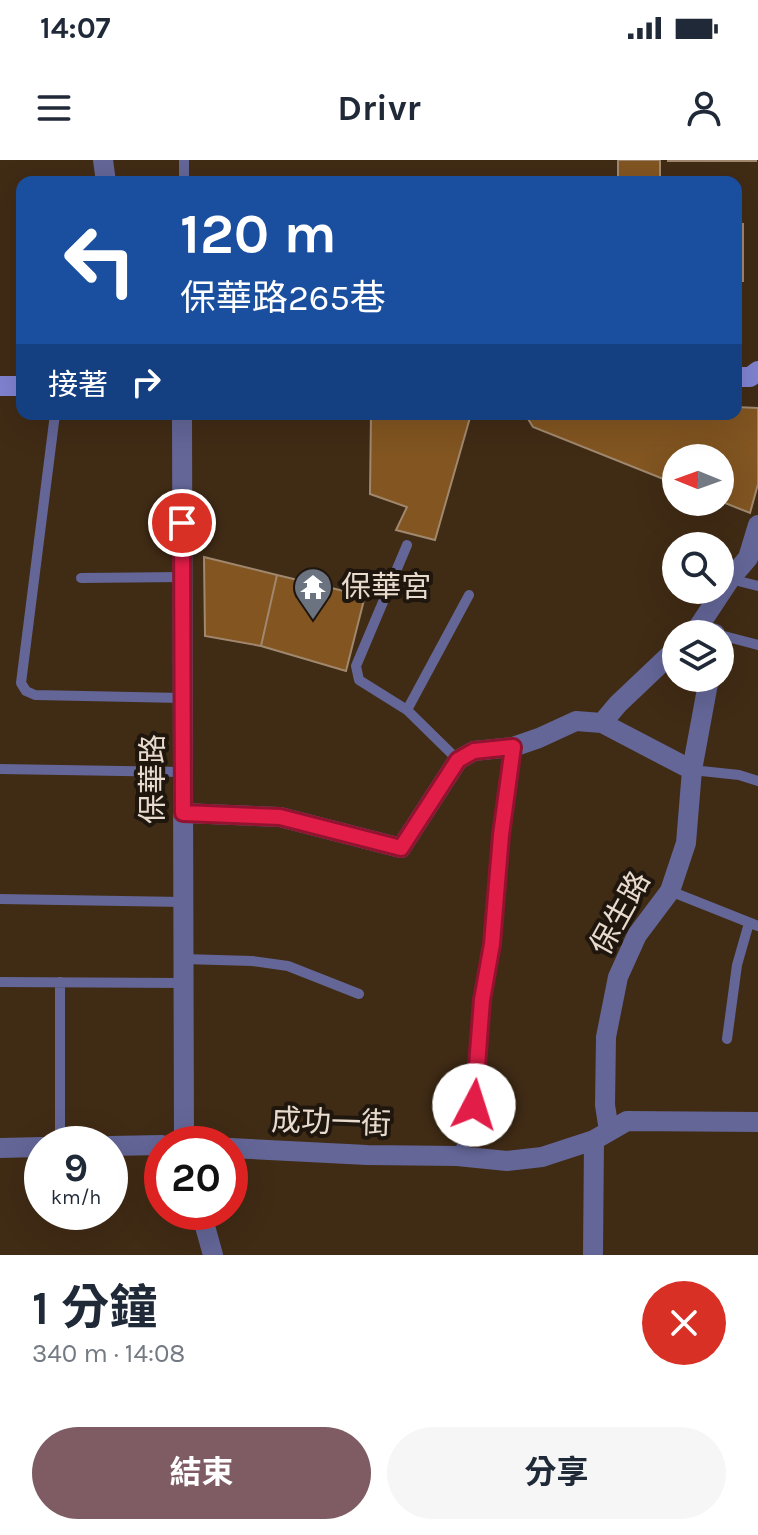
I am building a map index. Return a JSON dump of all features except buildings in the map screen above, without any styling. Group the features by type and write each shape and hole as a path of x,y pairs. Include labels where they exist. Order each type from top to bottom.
{"street":[{"name":"保華路","path":"182,420 184,1126"},
{"path":"734,574 748,558 758,525"},
{"path":"602,723 662,662"},
{"name":"保生路","path":"593,1255 605,1105 606,1037 618,977 637,935 670,891 686,843 692,770 706,692"},
{"path":"183,813 280,817 401,848 458,760 474,751 513,747 576,721 602,723 692,770"},
{"name":"成功一街","path":"248,1149 457,1156 507,1161 542,1157 602,1135 627,1121 758,1122"},
{"path":"0,1148 24,1147"},
{"path":"206,1230 213,1255"}],"lane":[{"path":"54,420 21,683 26,691 35,695 182,698"},
{"path":"407,545 356,666 359,680 407,710 458,760"},
{"path":"81,578 182,577"},
{"path":"734,580 758,586"},
{"path":"407,710 469,595"},
{"path":"734,639 758,645"},
{"path":"457,1156 469,1130 474,1105 482,1000 492,944 501,835 513,747"},
{"path":"0,769 183,772"},
{"path":"692,770 739,775 758,781"},
{"path":"670,891 753,924 737,965 727,1039"},
{"path":"0,899 183,902"},
{"path":"183,959 252,961 288,966 359,994"},
{"path":"0,982 183,983"},
{"path":"60,982 60,1126"}],"place":[{"name":"保華宮","path":"313,621"}],"route":[{"path":"182,523 183,813 280,817 401,848 458,760 474,751 513,747 501,835 492,944 482,1000 474,1105"}]}
